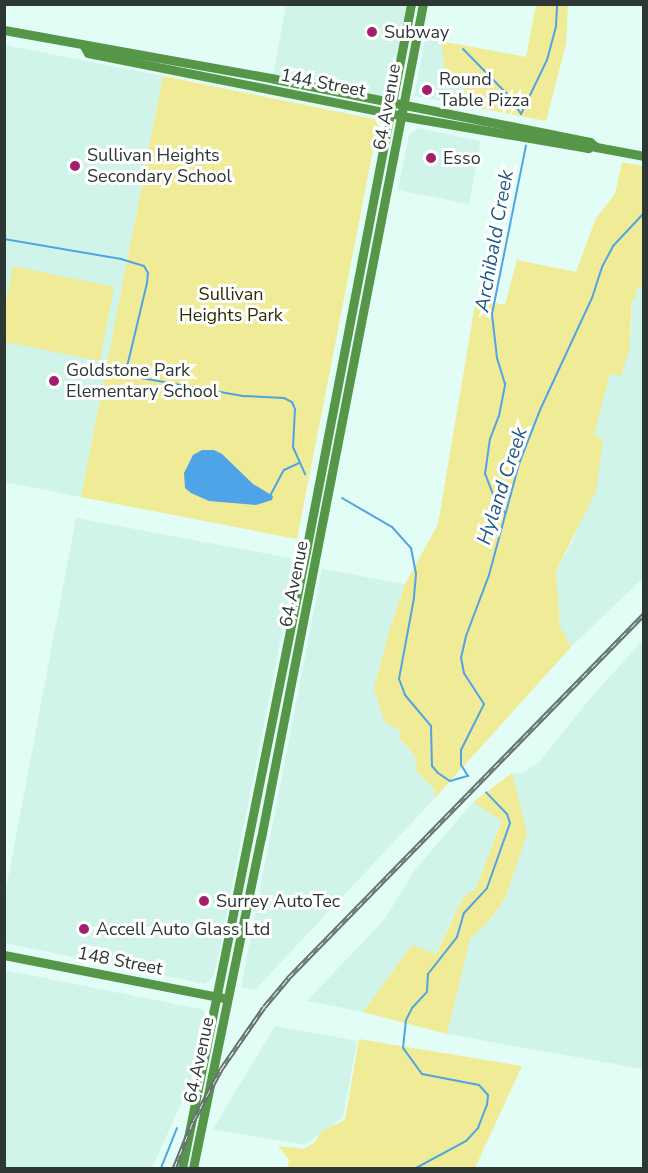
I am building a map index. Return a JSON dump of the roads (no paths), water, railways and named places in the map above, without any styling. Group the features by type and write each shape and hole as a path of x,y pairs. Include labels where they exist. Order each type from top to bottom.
{"main road":[{"name":"64 Avenue","path":"182,1168 218,997 411,4"},
{"name":"64 Avenue","path":"193,1168 229,999 423,4"},
{"name":"144 Street","path":"4,30 84,46 101,46 404,105 590,142 594,146"},
{"name":"144 Street","path":"84,46 88,53 389,114 644,156"},
{"path":"370,217 373,234 368,262 372,267"},
{"path":"358,280 361,292 354,330 358,342"},
{"name":"148 Street","path":"4,955 229,999"}],"water":[{"path":"202,450 214,450 222,454 253,484 273,496 272,500 256,505 209,501 191,493 185,488 184,473 193,455"}],"waterway":[{"name":"Archibald Creek","path":"521,114 547,60 556,26 557,4"},
{"path":"463,49 510,97 521,114"},
{"name":"Archibald Creek","path":"505,513 494,497 485,474 490,439 499,416 505,384 497,358 492,314 526,145"},
{"name":"Hyland Creek","path":"342,498 392,527 411,548 416,574 414,598 399,679 405,695 431,726 432,766 450,781 468,776 461,765 461,750 484,704 464,673 461,658 466,636 489,575 519,464 540,410 592,298 602,267 613,246 644,213"},
{"path":"4,239 121,259 144,266 148,273 147,283 126,371 130,376 244,396 284,398 292,402 295,409 293,447 305,474"},
{"path":"271,494 284,470 299,463"},
{"name":"Hyland Creek","path":"416,1168 466,1141 478,1128 487,1105 488,1095 479,1085 422,1074 403,1048 406,1020 412,1008 427,992 428,974 457,937 464,913 487,888 510,823 507,814 486,792"},
{"path":"161,1168 177,1128"}],"railway":[{"path":"174,1168 193,1121 221,1069 264,1007 288,978 644,614"}],"place":[{"name":"Subway","path":"372,32"},
{"name":"Round Table Pizza","path":"427,90"},
{"name":"Esso","path":"431,158"},
{"name":"Sullivan Heights Secondary School","path":"75,166"},
{"name":"Goldstone Park Elementary School","path":"54,381"},
{"name":"Surrey AutoTec","path":"204,901"},
{"name":"Accell Auto Glass Ltd","path":"84,929"}],"park label":[{"name":"Sullivan Heights Park","path":"231,305"}]}
